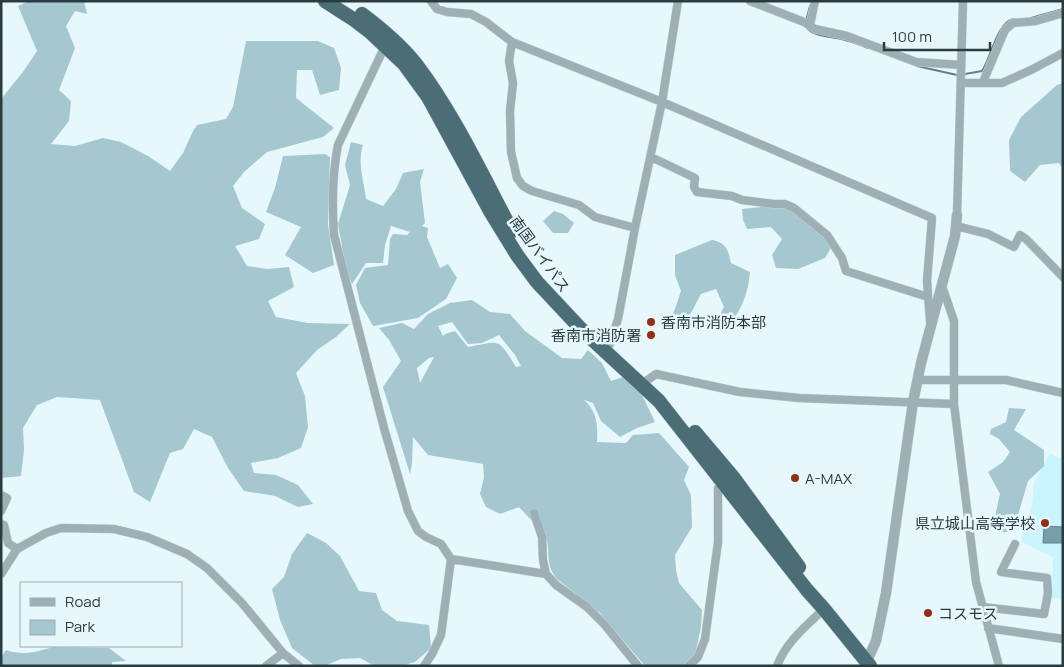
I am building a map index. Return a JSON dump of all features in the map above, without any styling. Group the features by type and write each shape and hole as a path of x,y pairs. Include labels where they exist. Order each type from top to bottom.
{"highway":[{"name":"南国バイパス","path":"325,1 353,19 404,64 428,97 490,211 525,267 559,307 608,347"},
{"name":"南国バイパス","path":"343,1 388,34 415,63 446,110 527,256 549,286 608,347 645,381 676,421 728,480 807,590 868,664"}],"street":[{"path":"431,1 437,9 447,12 471,14 486,22 512,42 662,102 932,218 927,281 931,328"},
{"path":"608,347 618,319 635,228 651,157 678,1"},
{"path":"750,1 815,29 847,36 916,62 961,65"},
{"path":"807,24 815,1"},
{"path":"868,664 876,641 886,593 913,402 955,236 963,1"},
{"path":"983,82 1005,30 1009,25 1036,21 1063,13"},
{"path":"512,42 509,61 513,83 510,111 511,152 517,178 523,186 532,191 579,205 602,220 635,228"},
{"path":"385,46 338,145 333,184 334,235 384,428 408,511 418,531 441,544 451,559 441,635 424,666"},
{"path":"961,83 1002,83 1032,70 1063,53"},
{"path":"651,157 695,178 694,187 696,192 732,196 742,200 786,204 794,208 827,235 842,258 846,271 928,297"},
{"path":"956,226 988,234 1014,247 1020,235 1063,277"},
{"path":"942,286 954,321 954,404 970,545 976,582 999,666"},
{"path":"645,381 656,374 740,392 799,398 954,404"},
{"path":"919,380 1006,380 1063,393"},
{"path":"689,666 698,658 705,639 718,542 718,488 728,480"},
{"path":"1,495 7,498 1,511"},
{"path":"534,513 542,536 543,560 546,574 556,585 587,607 604,624 638,666"},
{"path":"1,524 4,525 8,544 17,549"},
{"path":"1,574 17,549 46,532 61,528 114,529 147,536 187,554 207,568 242,603 283,653 299,666"},
{"path":"982,607 1044,614 1048,593 1047,578 1001,572 1015,544"},
{"path":"451,559 546,574"},
{"path":"778,666 782,652 824,609"},
{"path":"988,628 1063,639"},
{"path":"266,666 283,653"}],"shaded area":[{"name":"県立城山高等学校","path":"1050,453 1063,460 1063,599 1052,598 1053,557 1021,542 1032,504 1034,483"},
{"path":"1044,526 1063,527 1063,543 1043,543"}],"green space":[{"path":"29,1 84,1 87,14 75,11 66,26 75,48 59,90 71,101 69,121 51,144 75,146 103,138 121,142 148,156 170,171 183,153 197,125 226,119 233,107 246,41 318,41 334,48 341,68 339,90 320,95 312,70 297,70 296,98 334,128 323,137 267,152 244,172 233,186 242,208 265,224 259,239 235,246 247,266 267,269 289,267 294,287 268,301 276,317 308,323 350,324 336,337 317,350 296,373 305,396 308,427 301,448 278,458 251,463 254,473 276,475 298,485 313,504 298,507 275,496 244,491 228,468 212,437 194,429 183,449 170,453 150,502 134,492 100,400 57,397 37,405 23,428 24,450 21,476 1,478 1,99 37,51 18,6"},
{"path":"1063,83 1063,169 1059,163 1040,165 1025,182 1010,171 1009,140 1021,117 1057,85"},
{"path":"351,142 363,145 361,165 366,199 383,206 396,189 403,173 424,169 420,182 425,223 422,226 428,228 427,237 440,268 448,264 457,278 446,299 418,318 373,326 360,303 356,285 365,268 388,265 390,239 393,234 407,235 410,232 391,226 385,245 383,263 366,263 352,284 346,269 338,224 350,185 345,165"},
{"path":"325,154 330,157 328,224 334,265 313,273 285,255 301,227 266,212 275,188 283,156"},
{"path":"771,206 788,209 798,215 824,238 831,248 825,258 798,269 776,268 772,255 782,239 771,227 747,229 743,220 742,209"},
{"path":"554,211 563,214 574,223 568,233 553,233 543,221"},
{"path":"712,240 724,245 731,263 750,272 747,289 739,311 725,330 716,322 724,307 716,289 701,294 690,315 669,321 681,291 675,275 675,255"},
{"path":"472,300 490,312 510,314 525,331 562,358 581,359 588,350 602,363 611,381 623,377 642,395 655,422 637,428 620,437 601,421 593,403 584,400 592,409 596,419 597,442 626,443 633,435 659,433 689,467 684,480 691,495 692,527 675,555 676,570 679,583 702,610 701,627 695,655 683,666 645,666 600,613 557,579 551,570 547,541 519,507 500,514 486,507 480,494 484,477 483,464 428,455 413,437 410,474 383,387 401,361 389,340 379,328 402,323 414,329 428,314 450,303","holes":["452,322 468,344 482,343 499,335 521,366 516,367 505,350 498,344 487,343 468,347 455,331 443,336 438,326","434,357 420,383 417,368 429,358"]},
{"path":"1009,408 1026,409 1014,430 1044,450 1044,466 1028,481 1013,532 996,532 996,512 1000,494 988,472 1003,462 1010,452 999,439 990,434 991,429 1006,422"},
{"path":"307,533 326,543 340,556 359,591 376,593 382,610 397,621 429,625 431,648 415,662 401,666 375,666 360,658 341,659 324,666 315,666 292,648 280,620 272,589 284,577 292,554"},
{"path":"53,647 109,648 126,661 112,662 112,666 1,666 1,657 6,650 24,653"}],"waterway":[{"path":"806,21 810,6"},
{"path":"1031,18 1063,9"},
{"path":"965,74 982,71 1003,26 1008,21 1014,19"},
{"path":"807,28 815,34 848,41 868,48"},
{"path":"917,66 957,75"}],"place":[{"name":"香南市消防本部","path":"651,322"},
{"name":"香南市消防署","path":"651,335"},
{"name":"A-MAX","path":"795,478"},
{"name":"県立城山高等学校","path":"1045,523"},
{"name":"コスモス","path":"928,613"}]}
